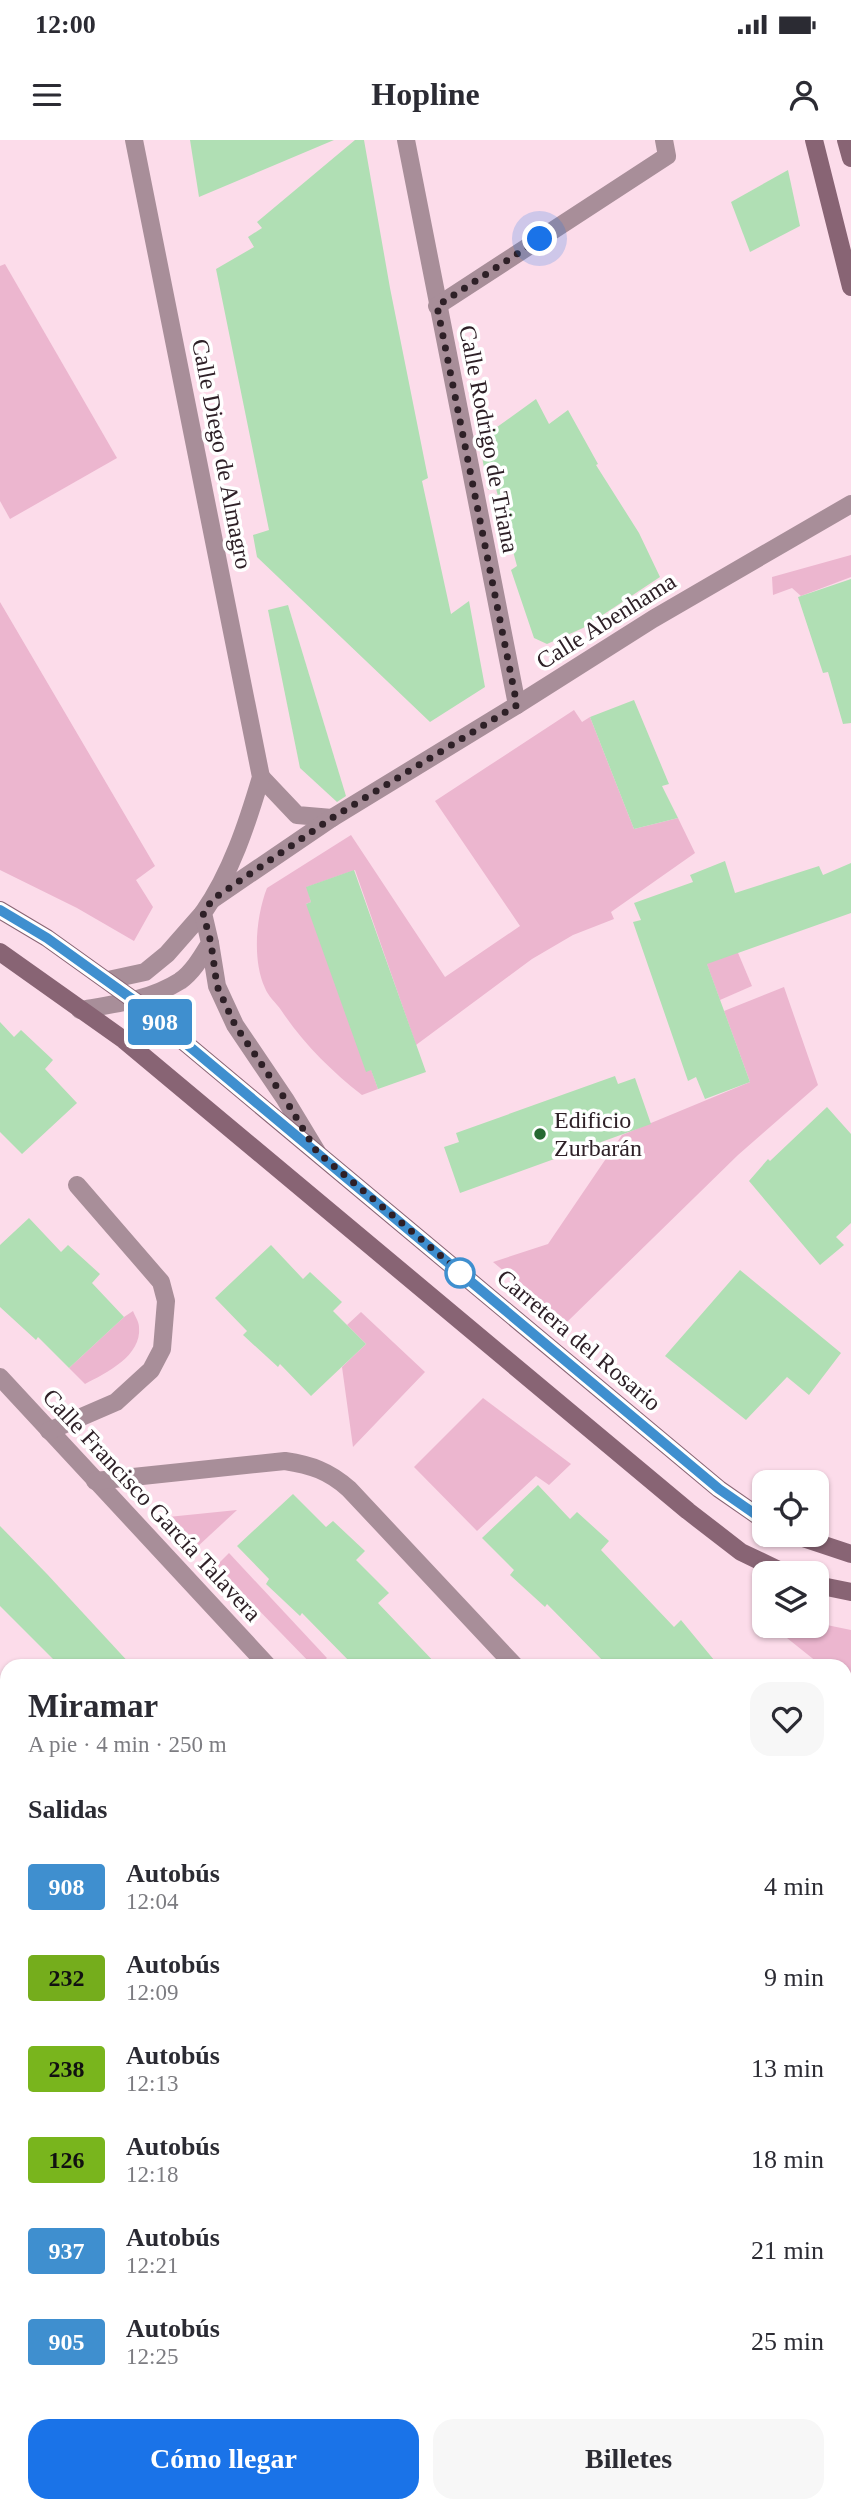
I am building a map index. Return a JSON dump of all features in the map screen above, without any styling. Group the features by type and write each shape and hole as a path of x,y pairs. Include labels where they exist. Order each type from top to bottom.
{"main road":[{"path":"814,140 851,286"},
{"path":"846,140 851,158"},
{"name":"Carretera del Rosario","path":"0,911 47,938 135,1001 719,1489 752,1512"},
{"path":"0,952 143,1057 688,1510 741,1552 760,1561"},
{"path":"829,1547 851,1554"},
{"path":"829,1587 851,1592"}],"street":[{"name":"Calle Diego de Almagro","path":"108,980 145,972 167,954 208,906 247,824 261,778 134,140"},
{"name":"Calle Rodrigo de Triana","path":"406,140 517,705"},
{"path":"437,306 666,148"},
{"name":"Calle Abenhama","path":"208,906 332,818 653,619 851,504"},
{"path":"261,778 298,815 332,818"},
{"path":"208,906 217,986 235,1025 317,1152"},
{"path":"80,1010 135,1001 181,981 211,943"},
{"path":"49,1431 116,1402 151,1370 162,1349 166,1301 161,1282 77,1185"},
{"name":"Calle Francisco García Talavera","path":"0,1377 261,1659"},
{"path":"94,1481 285,1461 312,1465 333,1475 349,1489 508,1659"}],"shaded area":[{"path":"5,264 117,458 10,519 0,501 0,266"},
{"path":"851,555 851,577 801,596 792,588 773,595 772,577"},
{"path":"0,602 155,866 136,880 153,907 134,941 77,908 0,870"},
{"path":"574,710 582,722 590,717 634,829 678,818 695,853 611,912 614,919 573,935 532,959 416,1045 355,870 307,887 311,902 306,904 322,930 378,1089 362,1095 308,1045 266,991 258,964 257,938 260,912 267,888 351,835 445,977 520,926 435,801"},
{"path":"714,896 752,986 720,1000 686,907"},
{"path":"784,987 818,1085 738,1155 566,1323 493,1262 548,1244 622,1135 750,1082 724,1011"},
{"path":"133,1311 139,1327 135,1347 121,1362 85,1384 69,1368"},
{"path":"361,1312 425,1372 353,1447 342,1367 366,1344 347,1325"},
{"path":"483,1398 571,1464 549,1485 536,1476 477,1531 414,1467"},
{"path":"237,1510 196,1548 168,1517"},
{"path":"229,1553 327,1658 306,1659 216,1566"},
{"path":"829,1625 851,1630 851,1659 813,1659 787,1638 829,1638"}],"building":[{"path":"190,140 334,140 199,197"},
{"path":"355,140 364,140 428,478 422,481 451,614 469,601 485,687 430,722 257,557 253,535 269,530 216,269 254,247 248,237 262,228 257,222"},
{"path":"788,170 800,226 750,252 731,202"},
{"path":"536,399 549,424 568,410 598,464 596,465 639,533 660,577 583,628 547,644 534,638 511,570 517,566 495,485 488,490 479,440"},
{"path":"851,579 851,723 843,724 828,672 823,673 798,597"},
{"path":"288,605 346,796 337,802 300,768 268,610"},
{"path":"634,700 669,784 662,786 678,818 634,829 590,717"},
{"path":"725,861 735,893 819,866 823,875 851,863 851,913 707,964 750,1082 705,1099 696,1077 688,1081 633,922 641,920 634,903 693,882 690,875"},
{"path":"354,870 426,1072 378,1089 371,1070 366,1072 306,904 311,902 306,887"},
{"path":"0,1022 14,1037 21,1030 53,1060 45,1069 77,1103 22,1154 0,1132"},
{"name":"Edificio Zurbarán","path":"615,1076 618,1084 635,1078 651,1124 460,1193 444,1147 459,1142 456,1133"},
{"path":"827,1107 851,1134 851,1223 836,1237 844,1245 820,1265 749,1181 768,1159 770,1161"},
{"path":"29,1218 61,1252 68,1245 100,1274 92,1283 124,1317 69,1368 38,1337 36,1340 0,1307 0,1245"},
{"path":"271,1245 303,1279 310,1272 342,1302 333,1311 366,1344 311,1396 280,1364 278,1367 243,1335 247,1331 215,1298"},
{"path":"740,1270 841,1353 809,1395 787,1377 746,1420 665,1356"},
{"path":"538,1485 570,1519 577,1512 609,1541 601,1550 674,1627 681,1620 713,1659 601,1659 547,1604 545,1607 510,1575 514,1570 482,1538"},
{"path":"293,1494 326,1527 333,1521 365,1551 356,1560 389,1593 378,1603 431,1659 347,1659 302,1613 300,1616 266,1584 269,1579 237,1546"},
{"path":"0,1526 126,1659 53,1659 0,1606"}],"bus line":[{"name":"908","path":"0,910 47,938 135,1001 719,1489 752,1512"}],"place":[{"name":"Edificio Zurbarán","path":"540,1134"}],"route":[{"path":"460,1273 465,1276 317,1152 235,1025 217,986 211,943 203,913 213,899 332,818 517,705 437,306 540,239"}]}
